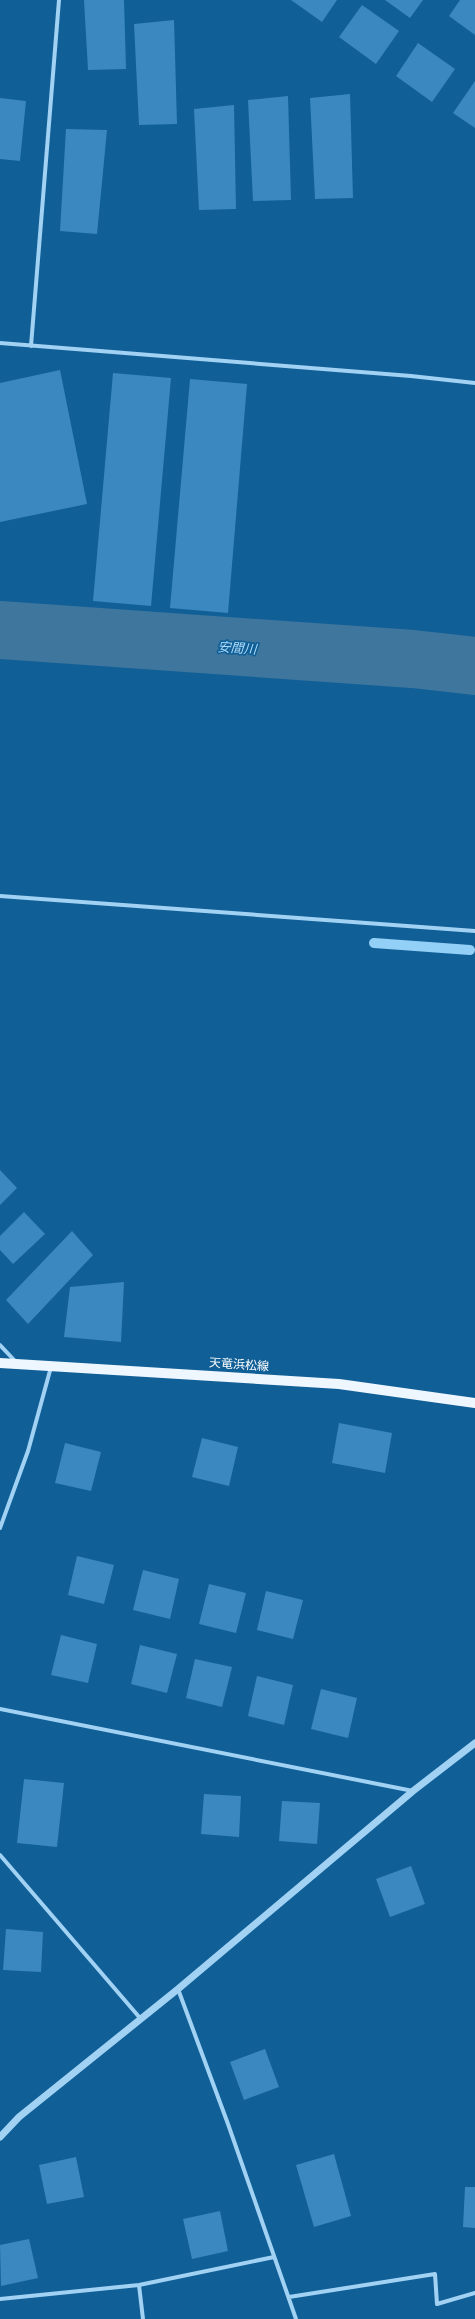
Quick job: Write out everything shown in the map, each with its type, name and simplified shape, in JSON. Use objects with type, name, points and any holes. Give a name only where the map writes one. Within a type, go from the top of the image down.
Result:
[{"type":"main road","name":"天竜浜松線","points":[[0,1363],[52,1365],[339,1384],[475,1403]]},
{"type":"street","points":[[31,346],[59,0]]},
{"type":"street","points":[[0,343],[411,376],[475,383]]},
{"type":"street","points":[[0,896],[475,931]]},
{"type":"street","points":[[0,1345],[18,1364]]},
{"type":"street","points":[[0,1528],[28,1451],[52,1365]]},
{"type":"street","points":[[0,1709],[413,1791]]},
{"type":"street","points":[[0,2137],[20,2117],[140,2018],[178,1989],[413,1791],[475,1743]]},
{"type":"street","points":[[0,1855],[140,2018]]},
{"type":"street","points":[[178,1989],[228,2124],[296,2319]]},
{"type":"street","points":[[0,2299],[139,2285],[274,2257]]},
{"type":"street","points":[[289,2297],[435,2274],[437,2304],[475,2293]]},
{"type":"street","points":[[139,2285],[143,2319]]},
{"type":"building","points":[[84,0],[124,0],[126,69],[88,70]]},
{"type":"building","points":[[291,0],[337,0],[322,22]]},
{"type":"building","points":[[385,0],[423,0],[410,18]]},
{"type":"building","points":[[460,0],[475,0],[475,35],[449,16]]},
{"type":"building","points":[[362,5],[399,31],[376,64],[339,37]]},
{"type":"building","points":[[174,20],[177,124],[139,125],[134,24]]},
{"type":"building","points":[[418,43],[455,69],[432,102],[396,76]]},
{"type":"building","points":[[475,81],[475,128],[453,113]]},
{"type":"building","points":[[350,94],[353,198],[315,199],[310,98]]},
{"type":"building","points":[[288,96],[291,200],[253,201],[248,100]]},
{"type":"building","points":[[0,98],[26,101],[20,161],[0,159]]},
{"type":"building","points":[[234,105],[236,209],[199,210],[194,109]]},
{"type":"building","points":[[66,129],[107,130],[97,234],[60,231]]},
{"type":"building","points":[[60,370],[87,504],[0,522],[0,383]]},
{"type":"building","points":[[113,373],[171,378],[151,606],[93,601]]},
{"type":"building","points":[[190,379],[247,384],[228,613],[170,608]]},
{"type":"building","points":[[0,1170],[17,1188],[0,1205]]},
{"type":"building","points":[[24,1212],[45,1234],[13,1264],[0,1250],[0,1236]]},
{"type":"building","points":[[72,1231],[93,1255],[28,1324],[6,1300]]},
{"type":"building","points":[[124,1282],[121,1342],[64,1337],[70,1287]]},
{"type":"building","points":[[339,1423],[392,1433],[385,1473],[332,1463]]},
{"type":"building","points":[[202,1438],[238,1447],[229,1486],[192,1477]]},
{"type":"building","points":[[65,1443],[101,1452],[91,1491],[55,1483]]},
{"type":"building","points":[[77,1556],[114,1565],[104,1604],[68,1595]]},
{"type":"building","points":[[143,1570],[179,1579],[170,1619],[133,1610]]},
{"type":"building","points":[[209,1584],[246,1593],[236,1633],[199,1624]]},
{"type":"building","points":[[266,1591],[303,1600],[293,1639],[257,1630]]},
{"type":"building","points":[[61,1635],[97,1644],[88,1683],[51,1675]]},
{"type":"building","points":[[140,1645],[177,1654],[167,1693],[131,1684]]},
{"type":"building","points":[[195,1659],[232,1667],[222,1707],[186,1698]]},
{"type":"building","points":[[257,1676],[293,1685],[284,1725],[248,1716]]},
{"type":"building","points":[[321,1689],[357,1698],[348,1738],[311,1729]]},
{"type":"building","points":[[24,1779],[64,1783],[57,1847],[17,1843]]},
{"type":"building","points":[[204,1794],[241,1796],[239,1837],[201,1834]]},
{"type":"building","points":[[282,1801],[320,1803],[317,1844],[279,1841]]},
{"type":"building","points":[[411,1866],[425,1904],[390,1917],[376,1879]]},
{"type":"building","points":[[6,1929],[43,1932],[41,1972],[3,1970]]},
{"type":"building","points":[[265,2049],[279,2087],[244,2100],[230,2062]]},
{"type":"building","points":[[334,2154],[351,2216],[314,2227],[296,2165]]},
{"type":"building","points":[[76,2157],[84,2197],[47,2204],[39,2165]]},
{"type":"building","points":[[465,2187],[475,2187],[475,2228],[463,2227]]},
{"type":"building","points":[[220,2211],[228,2251],[192,2259],[183,2219]]},
{"type":"building","points":[[29,2239],[38,2278],[1,2286],[0,2245]]},
{"type":"waterway","name":"安間川","points":[[0,630],[413,659],[475,666]]},
{"type":"waterway","points":[[374,943],[470,950]]}]
